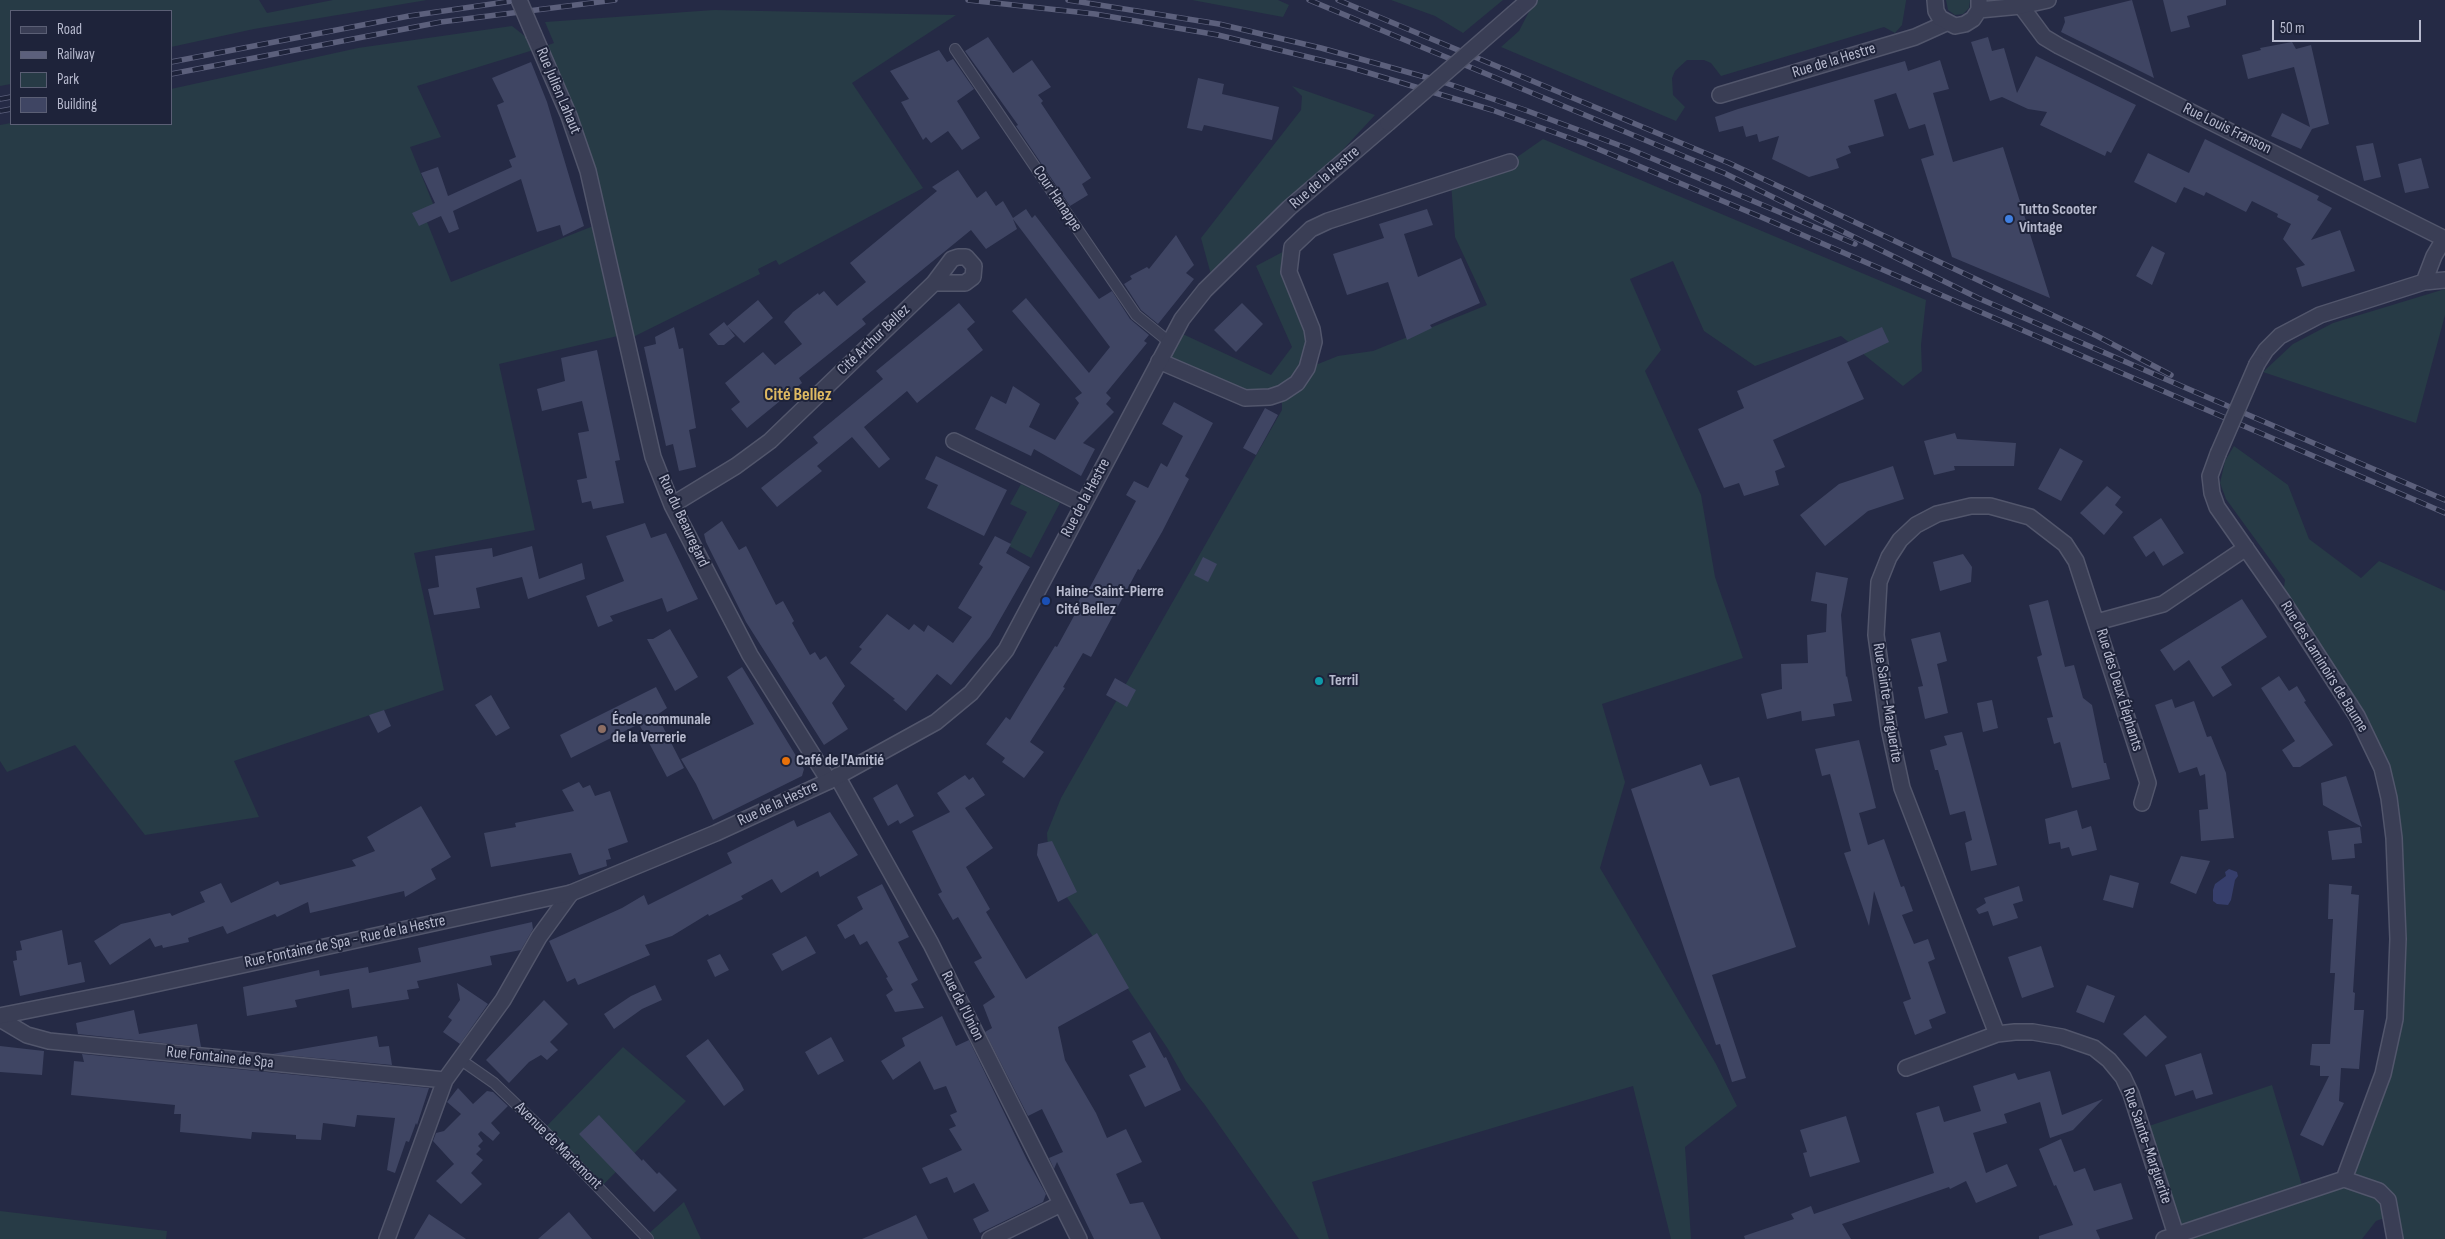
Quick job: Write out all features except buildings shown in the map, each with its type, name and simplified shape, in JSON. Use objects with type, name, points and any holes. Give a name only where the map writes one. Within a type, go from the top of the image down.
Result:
[{"type":"street","name":"Rue Julien Lahaut","points":[[519,0],[581,148]]},
{"type":"street","name":"Rue de la Hestre","points":[[571,893],[716,833],[833,778],[928,728],[971,693],[1006,650],[1168,341],[1182,319],[1209,286],[1288,208],[1529,0]]},
{"type":"street","points":[[1935,0],[1936,11],[1946,23]]},
{"type":"street","name":"Rue de la Hestre","points":[[1720,95],[1915,37],[1946,23],[1955,26],[1965,24],[1973,19],[1979,5],[2021,6],[2048,0]]},
{"type":"street","name":"Rue Louis Franson","points":[[2021,6],[2044,38],[2444,239]]},
{"type":"street","name":"Rue du Beauregard","points":[[581,148],[602,223],[653,457],[672,506],[750,655],[833,778]]},
{"type":"street","points":[[1159,361],[1245,398],[1270,397],[1282,393],[1297,383],[1307,368],[1314,342],[1312,329],[1290,272],[1292,247],[1311,229],[1328,221],[1510,162]]},
{"type":"street","points":[[2424,282],[2434,256],[2444,239]]},
{"type":"street","name":"Rue des Laminoirs de Baume","points":[[2344,1180],[2383,1074],[2395,1019],[2398,939],[2394,838],[2389,798],[2382,768],[2357,716],[2282,600],[2217,507],[2212,493],[2210,476],[2257,364],[2266,350],[2280,336],[2320,315],[2424,282],[2445,280]]},
{"type":"street","name":"Cité Arthur Bellez","points":[[672,506],[736,466],[770,441],[934,283]]},
{"type":"street","points":[[954,441],[1083,504]]},
{"type":"street","name":"Rue Sainte-Marguerite","points":[[1997,1034],[1902,788],[1880,674],[1876,635],[1879,582],[1889,557],[1900,540],[1916,525],[1937,514],[1971,506],[1990,506],[2030,517],[2065,544],[2076,561],[2097,622]]},
{"type":"street","name":"Rue des Deux Éléphants","points":[[2142,804],[2148,783],[2097,622],[2164,604],[2246,548]]},
{"type":"street","name":"Rue de l'Union","points":[[833,778],[931,944],[1079,1239]]},
{"type":"street","points":[[387,1239],[445,1080],[462,1060],[503,1000],[539,937],[571,893]]},
{"type":"street","name":"Rue Fontaine de Spa - Rue de la Hestre","points":[[119,992],[571,893]]},
{"type":"street","name":"Rue Fontaine de Spa","points":[[0,1018],[119,992]]},
{"type":"street","name":"Rue Fontaine de Spa","points":[[0,1018],[27,1035],[49,1041],[445,1080]]},
{"type":"street","name":"Rue Sainte-Marguerite","points":[[1906,1068],[1997,1034],[2033,1032],[2062,1037],[2094,1048],[2109,1060],[2123,1077],[2131,1094],[2170,1237]]},
{"type":"street","points":[[2170,1237],[2344,1180],[2379,1191],[2388,1200],[2395,1239]]},
{"type":"street","points":[[990,1239],[1062,1204]]},
{"type":"lane","name":"Cour Hanappe","points":[[955,49],[1136,315],[1168,341]]},
{"type":"lane","name":"Avenue de Mariemont","points":[[462,1060],[494,1082],[648,1239]]},
{"type":"green space","points":[[0,0],[259,0],[267,13],[333,0],[427,0],[254,29],[172,47],[172,10],[10,10],[10,84],[0,86]]},
{"type":"green space","points":[[1192,0],[1278,0],[1289,5],[1283,17]]},
{"type":"green space","points":[[1391,0],[1503,0],[1463,33],[1435,16]]},
{"type":"green space","points":[[1535,0],[1906,1],[1902,25],[1895,33],[1884,27],[1721,76],[1711,63],[1704,60],[1687,60],[1675,71],[1672,78],[1673,95],[1685,107],[1676,121],[1501,47],[1519,31]]},
{"type":"green space","points":[[1946,0],[1970,0],[1969,8],[1963,14],[1955,15],[1948,10]]},
{"type":"green space","points":[[714,10],[956,15],[852,83],[923,188],[779,265],[776,260],[758,269],[760,274],[627,340],[626,334],[499,364],[535,530],[414,553],[444,690],[234,761],[259,817],[145,835],[75,745],[7,772],[0,761],[0,125],[10,123],[10,125],[172,125],[172,89],[358,48],[512,26],[540,48],[554,43],[545,22]],"holes":[[[540,48],[601,223],[451,282],[425,217],[436,211],[410,147],[441,137],[417,86]]]},
{"type":"green space","points":[[1292,86],[1375,115],[1289,208],[1213,282],[1201,238],[1301,110],[1302,96]]},
{"type":"green space","points":[[1543,139],[1926,300],[1921,345],[1922,371],[1903,386],[1841,336],[1755,366],[1704,331],[1673,261],[1630,279],[1661,350],[1645,371],[1701,495],[1715,577],[1743,658],[1602,704],[1625,782],[1600,868],[1716,1064],[1737,1106],[1685,1147],[1691,1239],[1671,1239],[1633,1086],[1312,1182],[1329,1239],[1299,1239],[1186,1081],[1168,1049],[1066,896],[1049,865],[1047,833],[1061,798],[1282,410],[1282,394],[1257,399],[1159,361],[1174,330],[1271,375],[1292,347],[1256,266],[1292,247],[1289,261],[1308,316],[1308,368],[1338,356],[1373,351],[1487,305],[1455,237],[1451,182],[1510,162]]},
{"type":"green space","points":[[2445,289],[2445,315],[2416,423],[2263,372],[2293,344],[2333,323]]},
{"type":"green space","points":[[2234,446],[2288,485],[2309,539],[2361,578],[2379,561],[2445,591],[2445,1239],[2395,1239],[2390,1216],[2376,1221],[2362,1239],[2164,1239],[2176,1235],[2143,1128],[2272,1085],[2304,1192],[2344,1180],[2383,1074],[2398,939],[2382,768],[2282,600],[2285,580],[2226,499],[2220,483],[2225,461]]},
{"type":"green space","points":[[1021,484],[1060,503],[1031,558],[1009,546],[1027,512],[1010,504]]},
{"type":"green space","points":[[623,1047],[686,1101],[600,1188],[543,1130]]},
{"type":"green space","points":[[684,1202],[701,1239],[648,1239],[646,1236]]},
{"type":"green space","points":[[0,1211],[167,1231],[166,1239],[0,1239]]},
{"type":"water","points":[[2229,869],[2237,872],[2238,876],[2235,880],[2231,900],[2228,905],[2217,904],[2213,901],[2215,884],[2226,876],[2225,872]]},
{"type":"railway","points":[[172,62],[409,16],[519,0]]},
{"type":"railway","points":[[172,74],[441,22],[615,0]]},
{"type":"railway","points":[[968,0],[1095,14],[1218,35],[1349,67],[1492,110],[1586,144],[1761,217],[2445,513]]},
{"type":"railway","points":[[1068,0],[1219,24],[1321,48],[1443,82],[1632,150],[1855,244]]},
{"type":"railway","points":[[1309,0],[1724,173],[1978,298],[2445,500]]},
{"type":"railway","points":[[1338,0],[1729,163],[2097,336],[2171,375]]},
{"type":"railway","points":[[0,99],[10,97]]},
{"type":"railway","points":[[0,111],[10,109]]},
{"type":"place","name":"Tutto Scooter Vintage","points":[[2009,219]]},
{"type":"place","name":"Haine-Saint-Pierre Cité Bellez","points":[[1046,601]]},
{"type":"place","name":"Terril","points":[[1319,681]]},
{"type":"place","name":"École communale de la Verrerie","points":[[602,729]]},
{"type":"place","name":"Café de l'Amitié","points":[[786,761]]},
{"type":"district","name":"Cité Bellez","points":[[798,395]]}]
